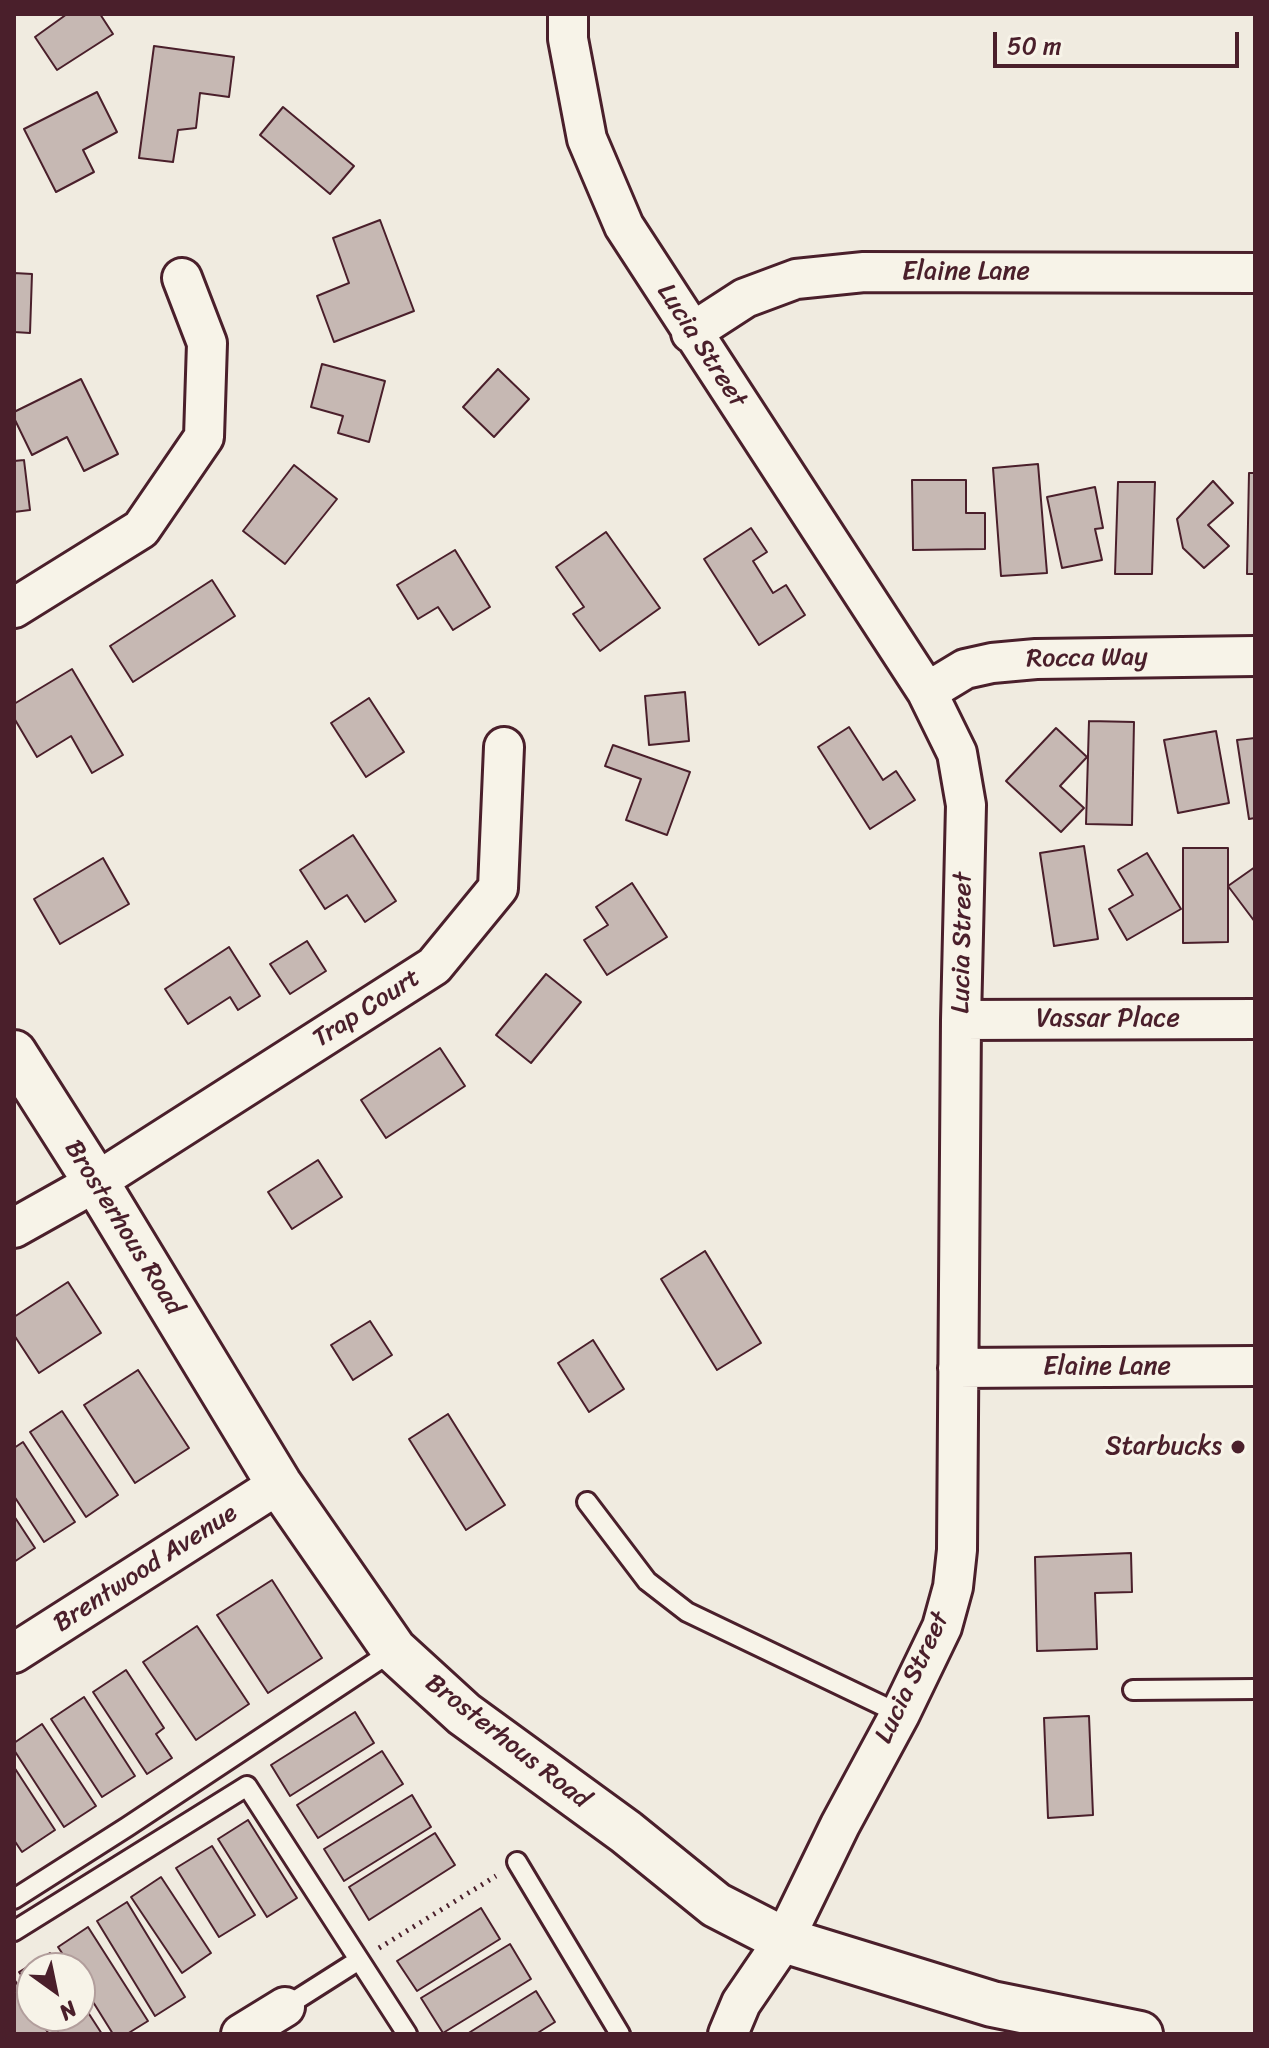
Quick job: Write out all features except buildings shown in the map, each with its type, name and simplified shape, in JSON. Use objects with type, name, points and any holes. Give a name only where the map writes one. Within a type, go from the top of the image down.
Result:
[{"type":"street","name":"Lucia Street","points":[[568,14],[568,39],[587,139],[624,226],[927,692],[957,753],[966,805],[961,1020],[957,1550],[953,1587],[942,1627],[900,1714],[840,1825],[784,1940],[741,2003],[728,2034]]},
{"type":"street","name":"Elaine Lane","points":[[691,333],[745,298],[796,279],[850,273],[1255,273]]},
{"type":"street","points":[[14,608],[141,529],[204,437],[207,343],[182,278]]},
{"type":"street","name":"Rocca Way","points":[[927,692],[965,669],[992,663],[1036,659],[1255,656]]},
{"type":"street","name":"Trap Court","points":[[14,1228],[96,1182],[434,966],[498,888],[504,747]]},
{"type":"street","name":"Vassar Place","points":[[961,1020],[1255,1019]]},
{"type":"street","name":"Brosterhous Road","points":[[14,1053],[279,1484],[394,1650],[464,1714],[626,1832],[716,1905],[784,1940],[992,2004],[1140,2034]]},
{"type":"street","name":"Elaine Lane","points":[[958,1368],[1255,1366]]},
{"type":"street","name":"Brentwood Avenue","points":[[14,1653],[279,1484]]},
{"type":"street","points":[[241,2034],[285,2007]]},
{"type":"lane","points":[[587,1502],[647,1581],[687,1612],[900,1714]]},
{"type":"lane","points":[[14,1899],[394,1650]]},
{"type":"lane","points":[[1133,1690],[1255,1689]]},
{"type":"lane","points":[[14,1931],[247,1786],[407,2034]]},
{"type":"lane","points":[[517,1862],[620,2034]]},
{"type":"lane","points":[[285,2007],[359,1960]]},
{"type":"path","points":[[359,1960],[517,1862]]},
{"type":"place","name":"Starbucks","points":[[1238,1447]]}]
